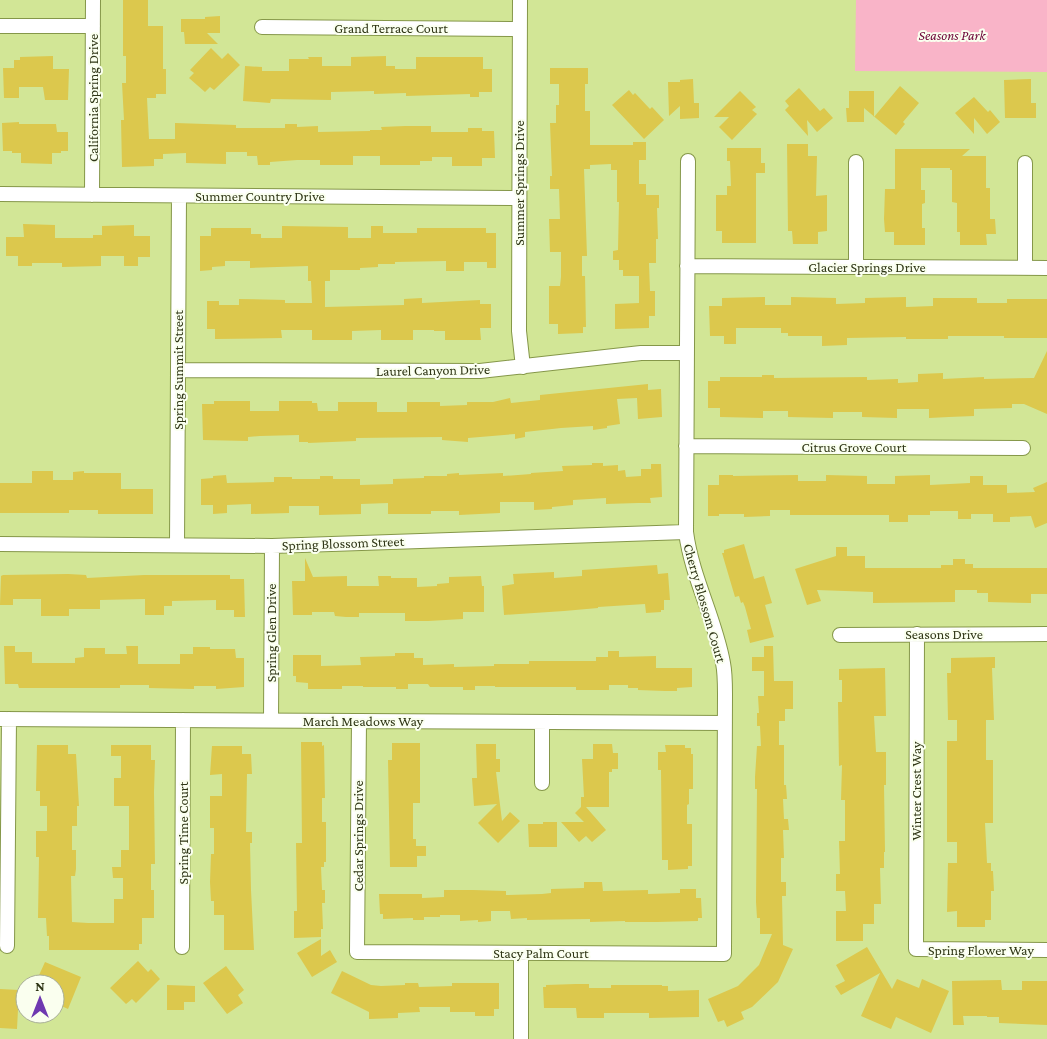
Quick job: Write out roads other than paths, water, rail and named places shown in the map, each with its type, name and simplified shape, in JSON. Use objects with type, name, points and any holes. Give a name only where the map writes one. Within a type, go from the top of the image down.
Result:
[{"type":"street","name":"California Spring Drive","points":[[92,195],[93,0]]},
{"type":"street","name":"Summer Springs Drive","points":[[520,0],[519,331],[523,367]]},
{"type":"street","points":[[0,26],[93,26]]},
{"type":"street","name":"Grand Terrace Court","points":[[262,27],[520,29]]},
{"type":"street","name":"Cherry Blossom Court","points":[[688,161],[686,532],[691,563],[723,664],[726,694],[724,954]]},
{"type":"street","points":[[856,162],[856,267]]},
{"type":"street","points":[[1025,163],[1025,268]]},
{"type":"street","name":"Summer Country Drive","points":[[0,194],[519,198]]},
{"type":"street","name":"Spring Summit Street","points":[[177,545],[179,196]]},
{"type":"street","name":"Glacier Springs Drive","points":[[687,266],[1047,268]]},
{"type":"street","name":"Laurel Canyon Drive","points":[[178,370],[459,372],[523,367],[634,354],[686,353]]},
{"type":"street","name":"Citrus Grove Court","points":[[686,446],[1023,448]]},
{"type":"street","name":"Spring Blossom Street","points":[[0,544],[272,546],[686,532]]},
{"type":"street","name":"Spring Glen Drive","points":[[271,720],[272,546]]},
{"type":"street","name":"Seasons Drive","points":[[840,634],[1047,634]]},
{"type":"street","name":"Winter Crest Way","points":[[916,949],[917,634]]},
{"type":"street","points":[[4,719],[7,946]]},
{"type":"street","name":"March Meadows Way","points":[[4,719],[725,723]]},
{"type":"street","name":"Spring Time Court","points":[[182,947],[183,720]]},
{"type":"street","name":"Cedar Springs Drive","points":[[357,952],[358,721]]},
{"type":"street","points":[[542,722],[542,783]]},
{"type":"street","name":"Spring Flower Way","points":[[916,949],[1047,950]]},
{"type":"street","name":"Stacy Palm Court","points":[[357,952],[724,954]]},
{"type":"street","points":[[522,953],[522,1039]]},
{"type":"park label","name":"Seasons Park","points":[[952,35]]}]
